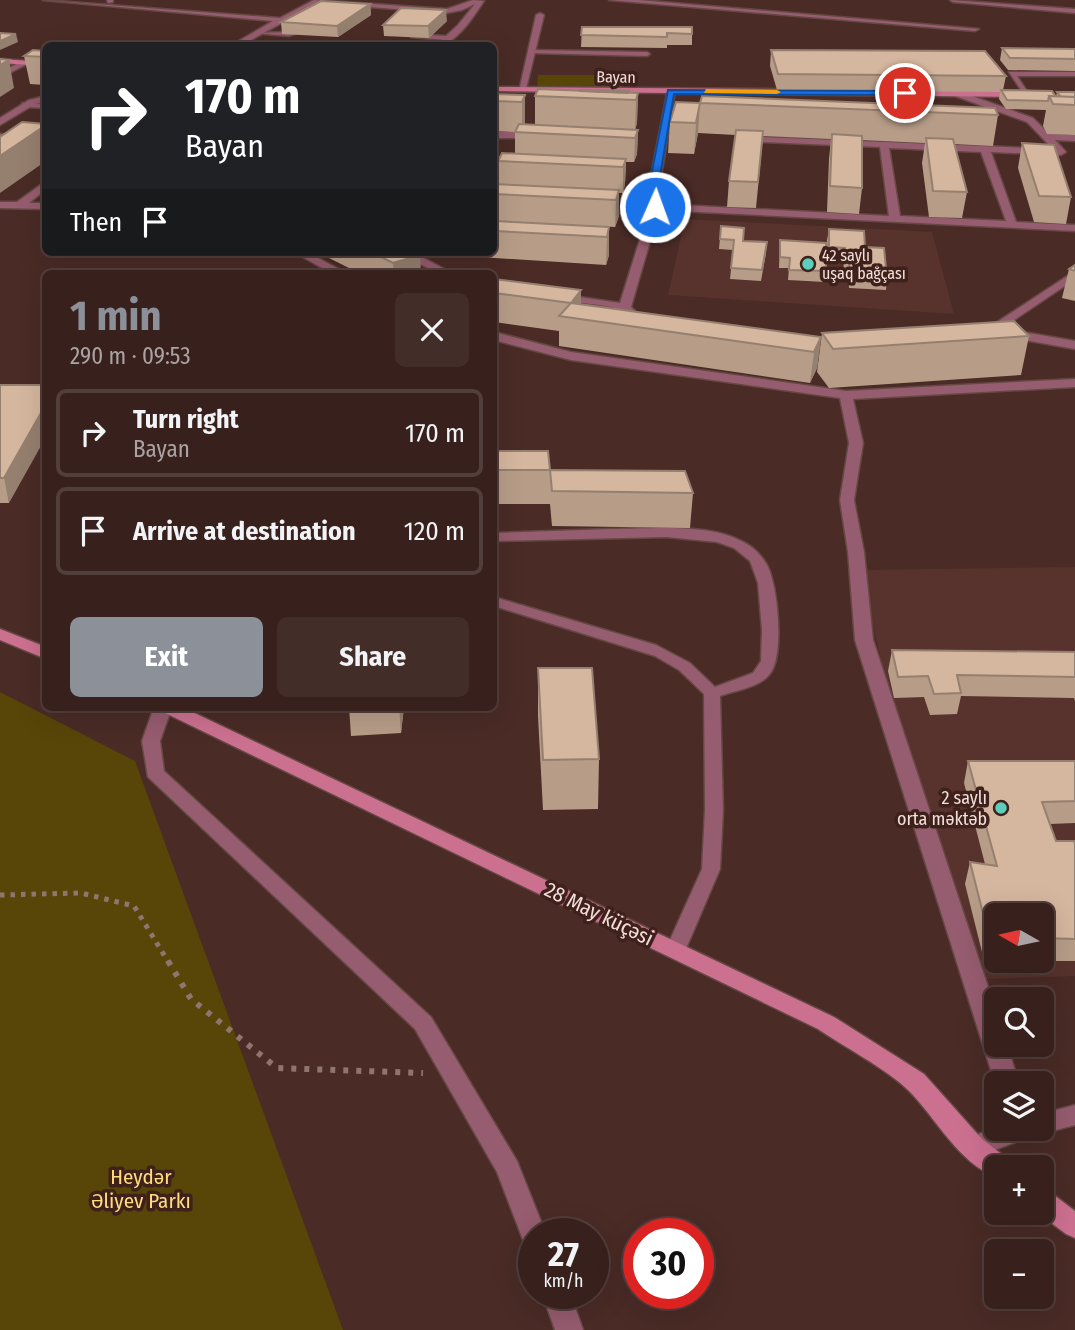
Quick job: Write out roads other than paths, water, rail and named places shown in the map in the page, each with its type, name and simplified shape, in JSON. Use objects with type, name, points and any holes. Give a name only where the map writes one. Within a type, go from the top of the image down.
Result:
[{"type":"street","points":[[46,0],[282,20]]},
{"type":"street","points":[[96,4],[122,0]]},
{"type":"street","points":[[240,42],[318,0],[447,11],[460,9],[480,0]]},
{"type":"street","points":[[442,42],[479,6],[480,0]]},
{"type":"street","points":[[612,0],[975,29]]},
{"type":"street","points":[[953,0],[1075,11]]},
{"type":"street","points":[[522,89],[540,15]]},
{"type":"street","points":[[0,61],[42,64]]},
{"type":"street","points":[[0,76],[25,63]]},
{"type":"street","name":"Bayan","points":[[497,89],[1038,94]]},
{"type":"street","points":[[625,307],[655,207],[656,176],[671,91]]},
{"type":"street","points":[[958,94],[1030,120],[1061,152],[1071,158]]},
{"type":"street","points":[[0,122],[25,105],[42,99]]},
{"type":"street","points":[[497,135],[545,135]]},
{"type":"street","points":[[1044,136],[1075,138]]},
{"type":"street","points":[[0,137],[42,139]]},
{"type":"street","points":[[735,139],[1061,152]]},
{"type":"street","points":[[34,146],[42,141]]},
{"type":"street","points":[[884,144],[895,219]]},
{"type":"street","points":[[985,149],[1012,225]]},
{"type":"street","points":[[19,206],[42,187]]},
{"type":"street","points":[[0,205],[42,206]]},
{"type":"street","points":[[655,207],[1075,228]]},
{"type":"street","points":[[307,256],[334,270]]},
{"type":"street","points":[[411,256],[440,270]]},
{"type":"street","points":[[1075,274],[981,333],[1007,333],[1075,345]]},
{"type":"street","points":[[546,295],[625,307],[640,321],[659,325]]},
{"type":"street","points":[[497,337],[571,356],[846,395],[1075,383]]},
{"type":"street","points":[[846,395],[856,443],[847,500],[856,551],[864,640],[1003,1071]]},
{"type":"street","points":[[0,634],[42,652]]},
{"type":"street","points":[[163,711],[151,741],[156,773],[423,1023],[508,1169],[527,1218]]},
{"type":"street","name":"28 May küçəsi","points":[[173,711],[826,1023],[915,1080],[973,1147],[984,1155]]},
{"type":"street","points":[[1054,1121],[1075,1115]]},
{"type":"street","points":[[973,1147],[989,1141]]},
{"type":"street","points":[[1054,1210],[1075,1226]]},
{"type":"street","points":[[562,1309],[569,1330]]},
{"type":"lane","points":[[256,33],[296,33],[317,22]]},
{"type":"lane","points":[[402,31],[447,38]]},
{"type":"lane","points":[[531,51],[648,54]]},
{"type":"lane","points":[[1025,94],[1012,74],[1075,74]]},
{"type":"lane","points":[[25,105],[42,106]]},
{"type":"lane","points":[[497,537],[673,533],[732,541],[754,556],[764,570],[772,653],[769,667],[762,677],[712,692]]},
{"type":"lane","points":[[497,602],[663,653],[686,667],[712,692],[714,810],[711,869],[675,951]]},
{"type":"place","name":"42 saylı uşaq bağçası","points":[[808,264]]},
{"type":"place","name":"2 saylı orta məktəb","points":[[1001,808]]},
{"type":"park label","name":"Heydər Əliyev Parkı","points":[[141,1189]]}]
